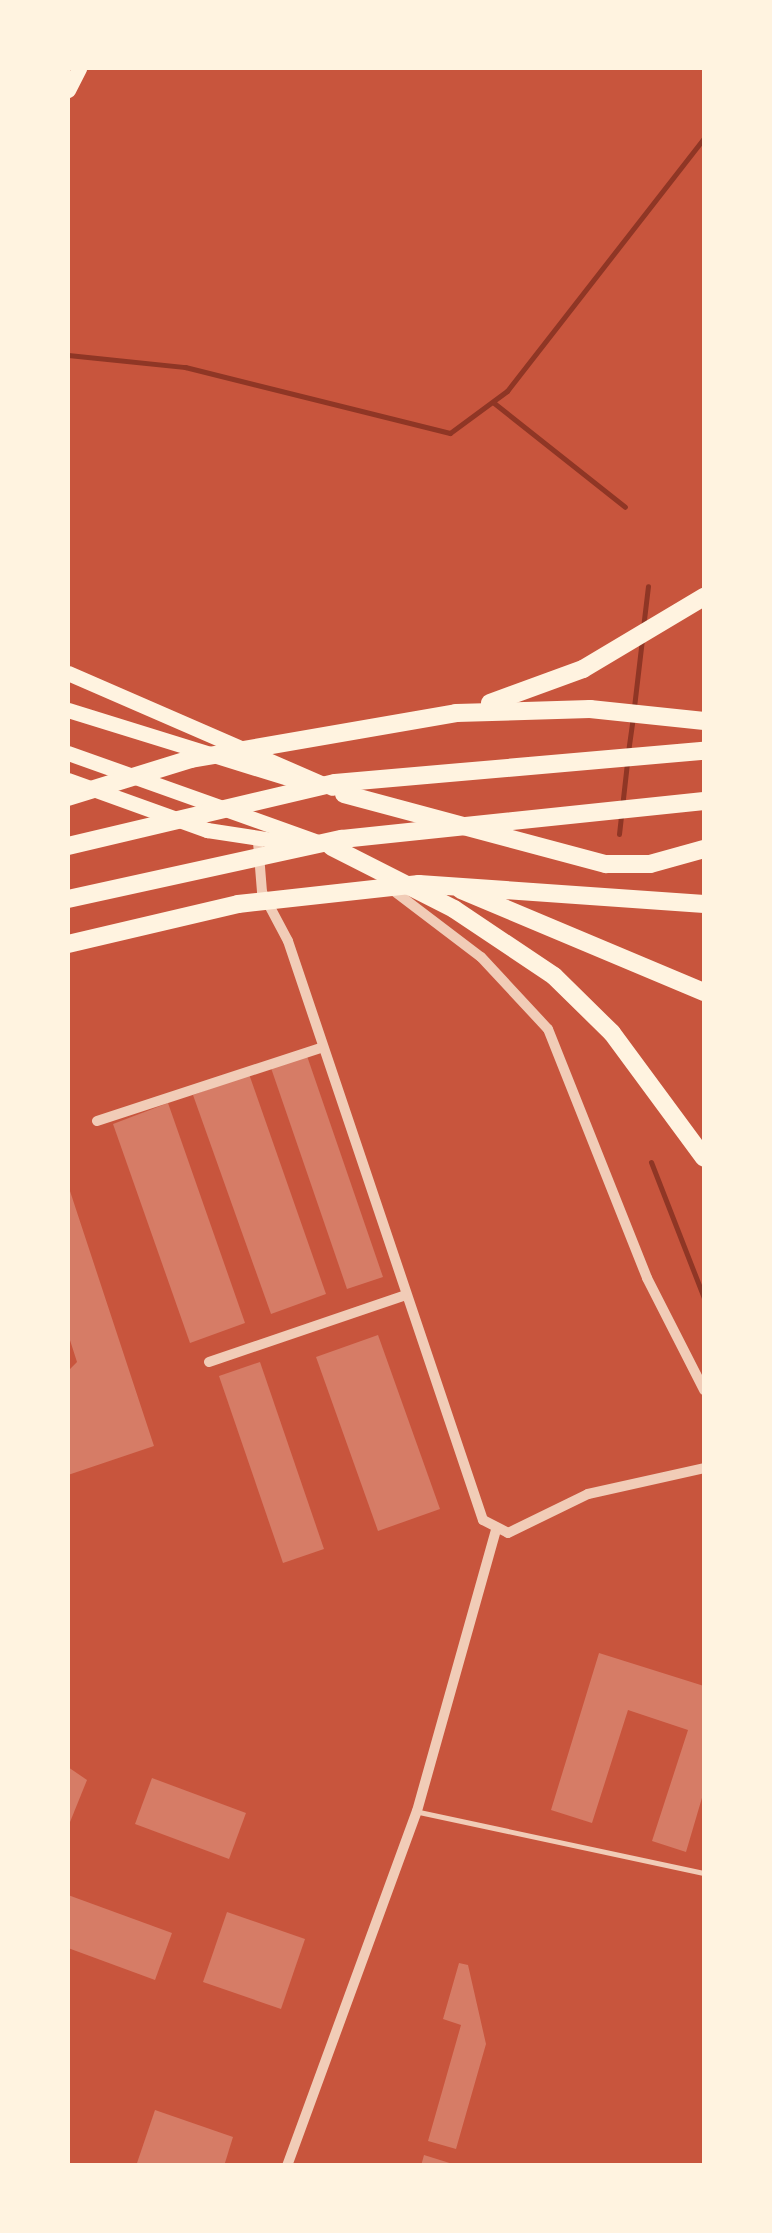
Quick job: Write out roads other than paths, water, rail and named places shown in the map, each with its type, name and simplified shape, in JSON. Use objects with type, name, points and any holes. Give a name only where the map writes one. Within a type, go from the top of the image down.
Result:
[{"type":"highway","points":[[456,713],[583,669],[704,597]]},
{"type":"highway","points":[[68,797],[191,759],[456,713],[590,709],[704,721]]},
{"type":"highway","points":[[68,846],[335,783],[704,752]]},
{"type":"highway","points":[[344,794],[606,864],[650,864],[704,849]]},
{"type":"highway","points":[[68,899],[342,838],[704,800]]},
{"type":"highway","points":[[332,847],[566,928],[704,992]]},
{"type":"highway","points":[[332,847],[454,909],[554,976],[612,1033],[704,1158]]},
{"type":"highway","points":[[68,944],[238,904],[419,884],[704,904]]},
{"type":"main road","points":[[68,90],[79,68]]},
{"type":"main road","points":[[68,673],[344,794]]},
{"type":"main road","points":[[68,710],[138,735],[344,794]]},
{"type":"main road","points":[[68,753],[332,847]]},
{"type":"main road","points":[[68,780],[258,842],[332,847]]},
{"type":"street","points":[[258,842],[262,892],[321,1048],[403,1296],[484,1520],[496,1530]]},
{"type":"street","points":[[332,847],[482,957],[548,1029],[585,1103],[648,1278],[704,1390]]},
{"type":"street","points":[[96,1122],[321,1048]]},
{"type":"street","points":[[209,1362],[403,1296]]},
{"type":"street","points":[[496,1530],[634,1479],[704,1468]]},
{"type":"street","points":[[287,2166],[417,1811],[496,1530]]},
{"type":"lane","points":[[417,1811],[704,1873]]},
{"type":"waterway","points":[[68,355],[185,367],[450,433],[507,391],[704,138]]},
{"type":"waterway","points":[[494,403],[625,507]]},
{"type":"waterway","points":[[643,628],[648,586]]},
{"type":"waterway","points":[[634,707],[642,639]]},
{"type":"waterway","points":[[628,752],[633,718]]},
{"type":"waterway","points":[[619,834],[627,763]]},
{"type":"waterway","points":[[651,1162],[704,1298]]}]
